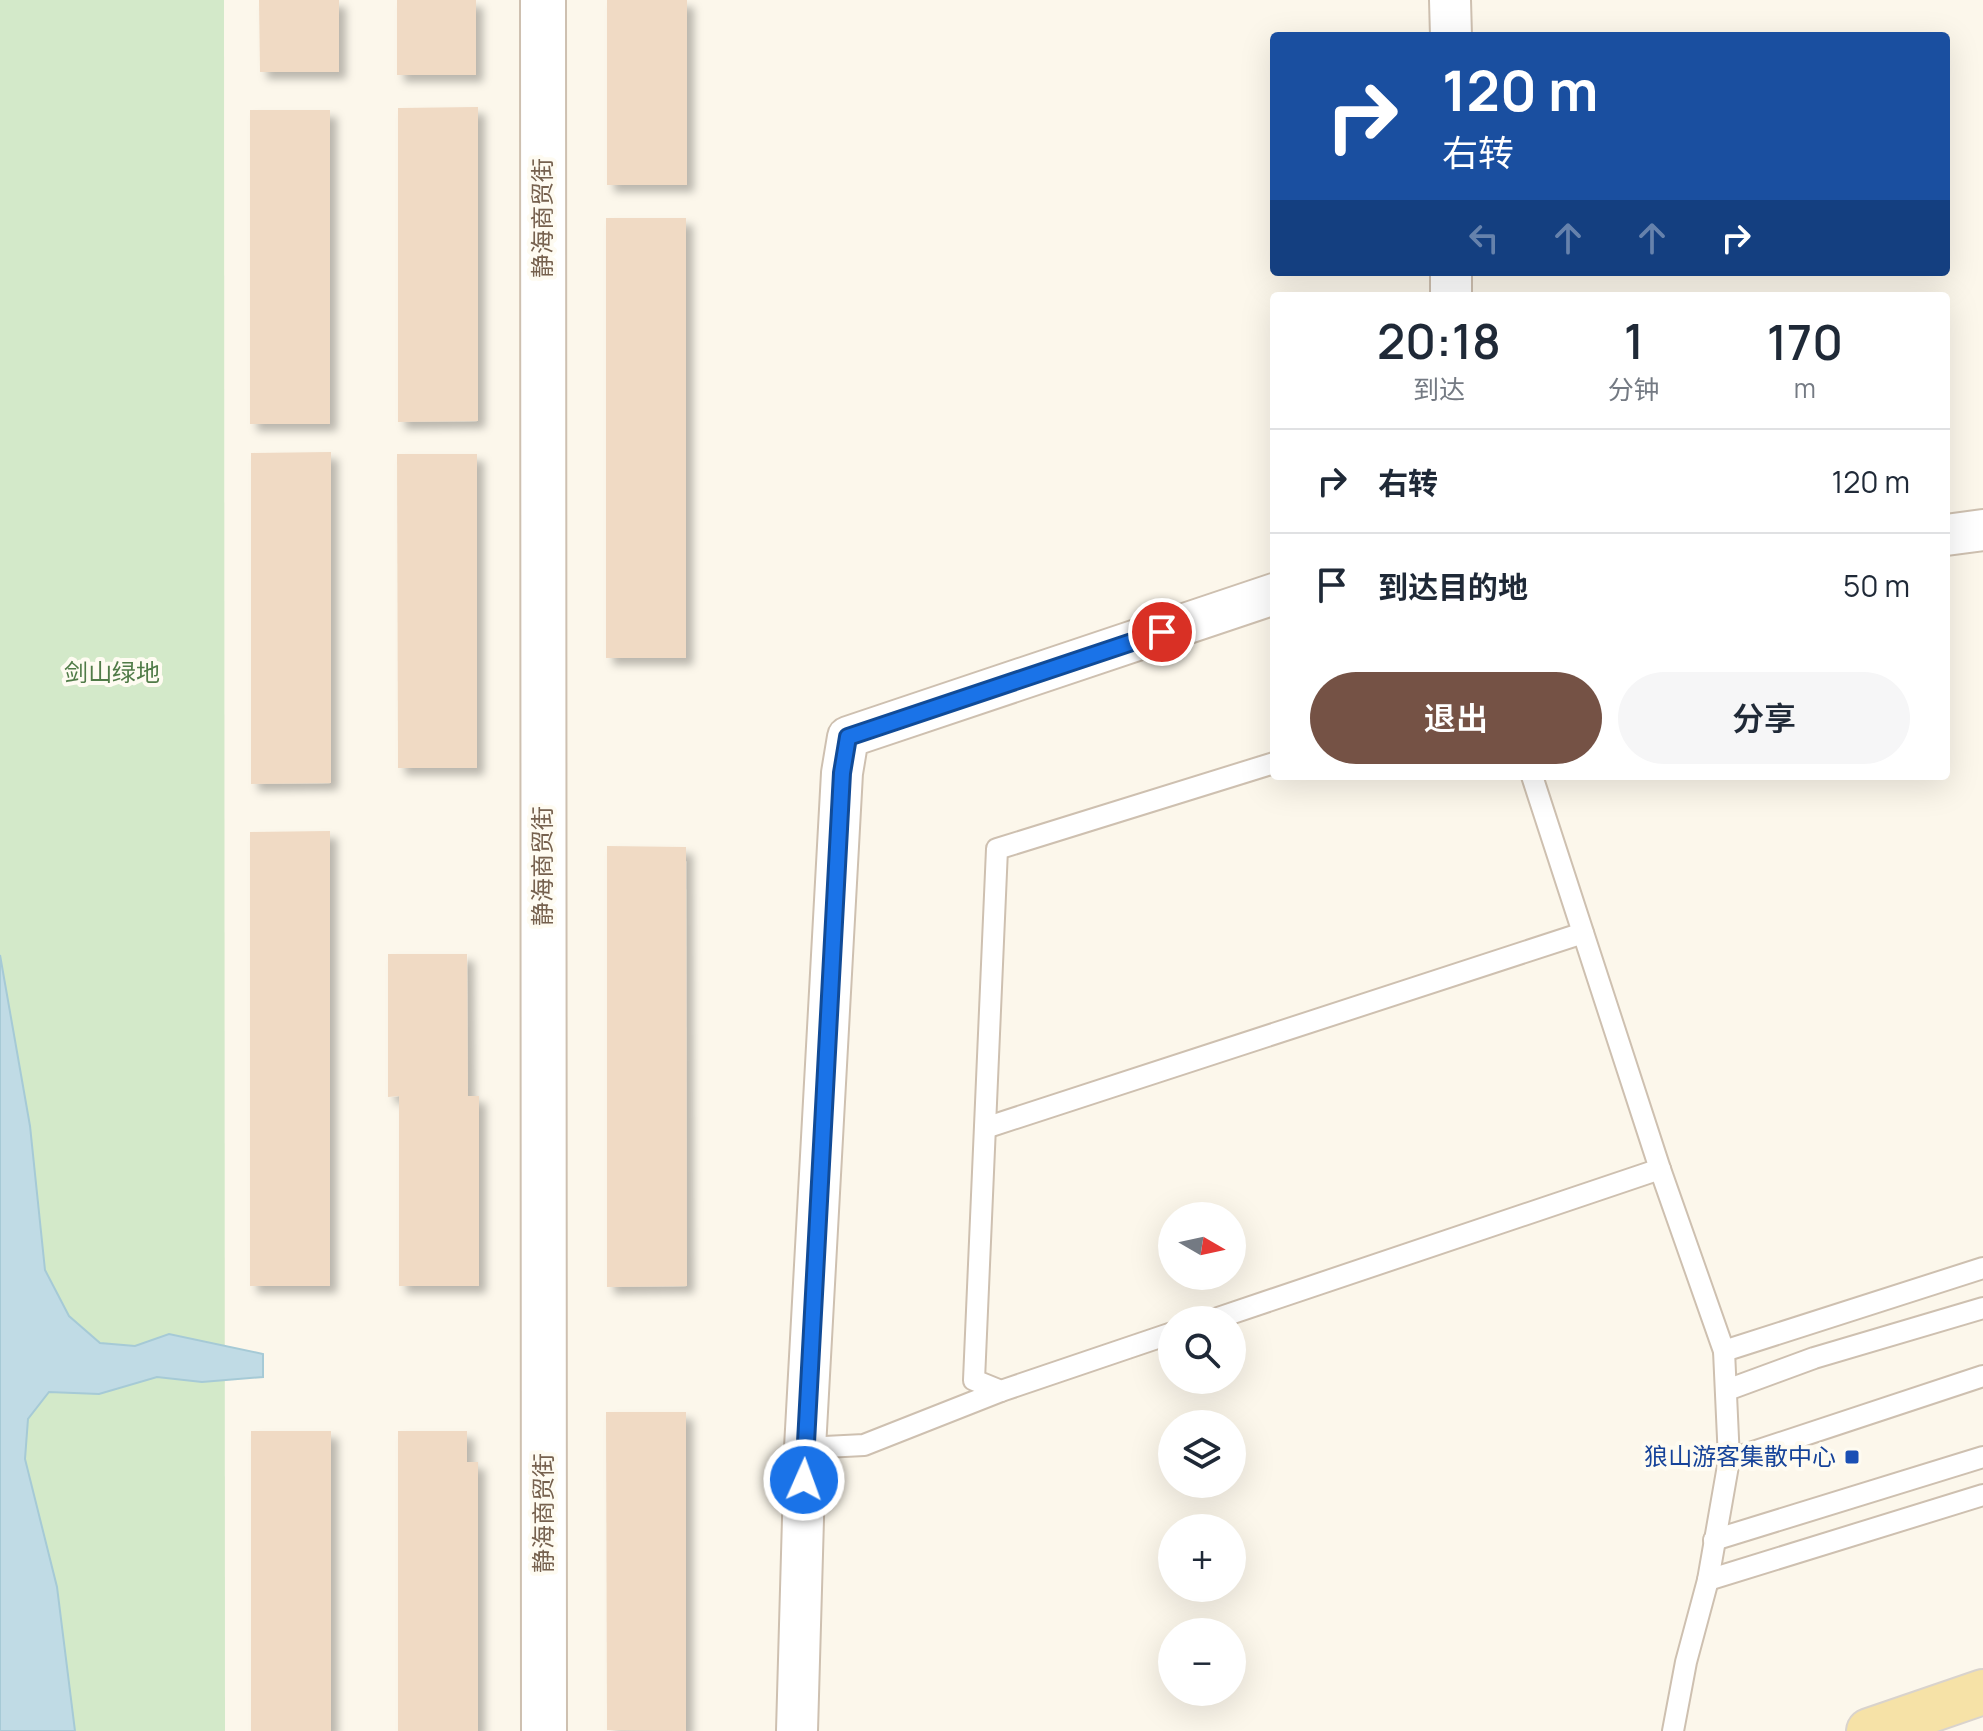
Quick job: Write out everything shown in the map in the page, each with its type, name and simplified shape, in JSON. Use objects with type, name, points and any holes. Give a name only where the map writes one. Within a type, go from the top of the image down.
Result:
[{"type":"main road","points":[[1869,1731],[1983,1692]]},
{"type":"street","name":"静海商贸街","points":[[543,0],[544,1731]]},
{"type":"street","points":[[1450,0],[1451,32]]},
{"type":"street","points":[[1950,534],[1983,530]]},
{"type":"street","points":[[797,1731],[805,1448],[841,789],[848,737],[1270,595]]},
{"type":"lane","points":[[1001,1391],[974,1380],[997,849],[1270,764]]},
{"type":"lane","points":[[1533,780],[1660,1169],[1724,1351],[1729,1460],[1708,1580],[1686,1662],[1673,1731]]},
{"type":"lane","points":[[985,1128],[1583,933]]},
{"type":"lane","points":[[1246,1309],[1660,1169]]},
{"type":"lane","points":[[1724,1351],[1983,1268]]},
{"type":"lane","points":[[1727,1390],[1814,1358],[1983,1308]]},
{"type":"lane","points":[[805,1448],[864,1445],[1001,1391],[1158,1338]]},
{"type":"lane","points":[[1729,1460],[1983,1376]]},
{"type":"lane","points":[[1714,1540],[1983,1457]]},
{"type":"lane","points":[[1708,1580],[1983,1495]]},
{"type":"green space","name":"剑山绿地","points":[[0,0],[224,0],[225,1731],[0,1731]]},
{"type":"water","points":[[0,955],[30,1126],[45,1270],[69,1316],[100,1343],[135,1346],[169,1334],[263,1354],[263,1377],[202,1382],[157,1377],[99,1394],[49,1392],[28,1419],[25,1459],[57,1587],[75,1731],[0,1731]]},
{"type":"building","points":[[259,0],[339,0],[339,72],[260,72]]},
{"type":"building","points":[[397,0],[476,0],[476,75],[397,75]]},
{"type":"building","points":[[607,0],[687,0],[687,185],[607,185]]},
{"type":"building","points":[[478,107],[478,421],[398,422],[398,108]]},
{"type":"building","points":[[250,110],[330,110],[330,424],[250,424]]},
{"type":"building","points":[[606,218],[686,218],[686,658],[606,658]]},
{"type":"building","points":[[331,452],[331,783],[251,784],[251,453]]},
{"type":"building","points":[[397,454],[477,454],[477,768],[398,768]]},
{"type":"building","points":[[330,831],[330,1286],[250,1286],[250,832]]},
{"type":"building","points":[[607,846],[686,847],[687,1286],[607,1287]]},
{"type":"building","points":[[388,954],[467,954],[468,1096],[479,1096],[479,1286],[399,1286],[399,1096],[388,1097]]},
{"type":"building","points":[[606,1412],[686,1412],[686,1731],[607,1730]]},
{"type":"building","points":[[251,1431],[331,1431],[331,1731],[251,1731]]},
{"type":"building","points":[[398,1431],[467,1431],[467,1462],[478,1462],[478,1731],[398,1731]]},
{"type":"place","name":"狼山游客集散中心","points":[[1852,1457]]},
{"type":"route","points":[[804,1480],[842,773],[848,737],[1162,632]]}]
